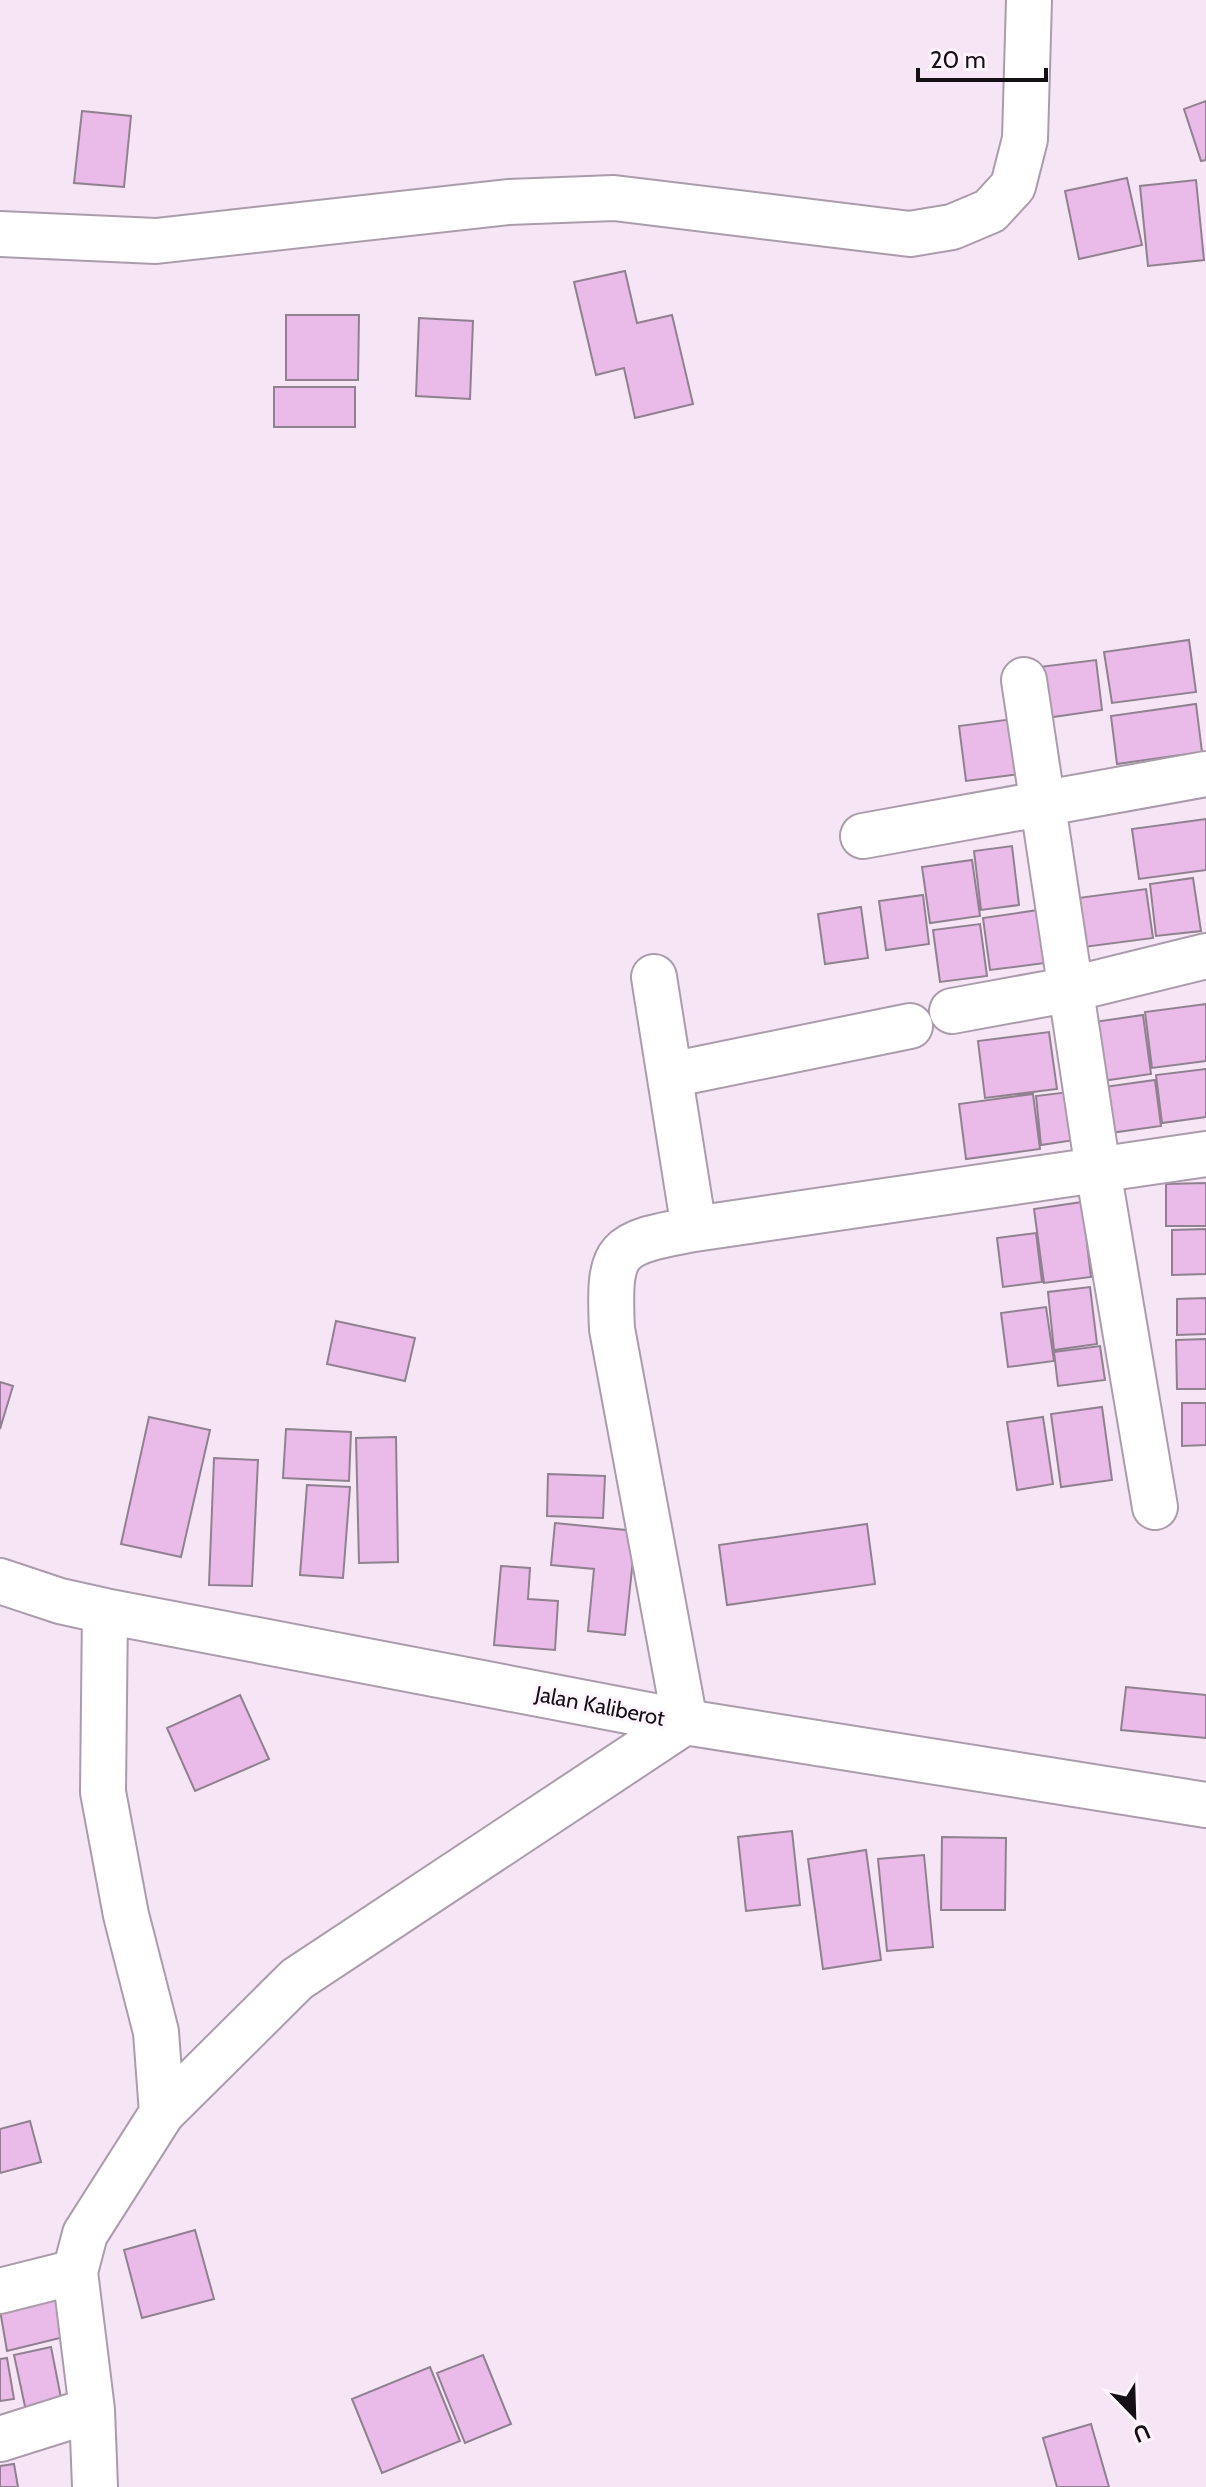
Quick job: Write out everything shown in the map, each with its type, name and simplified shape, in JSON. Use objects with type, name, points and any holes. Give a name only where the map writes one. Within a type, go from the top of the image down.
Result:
[{"type":"street","points":[[0,234],[156,241],[508,202],[614,198],[910,234],[952,227],[990,211],[1013,186],[1025,139],[1029,0]]},
{"type":"street","points":[[1024,680],[1098,1170],[1155,1507]]},
{"type":"street","points":[[863,836],[1206,774]]},
{"type":"street","points":[[952,1011],[1072,989],[1206,956]]},
{"type":"street","points":[[654,977],[694,1229]]},
{"type":"street","points":[[670,1075],[910,1026]]},
{"type":"street","points":[[95,2487],[92,2410],[75,2272],[85,2234],[162,2113],[297,1979],[685,1722],[612,1329],[610,1295],[613,1268],[621,1253],[643,1239],[694,1229],[1206,1154]]},
{"type":"street","name":"Jalan Kaliberot","points":[[0,1581],[60,1601],[105,1611],[685,1722],[1206,1805]]},
{"type":"street","points":[[105,1611],[103,1792],[126,1915],[156,2032],[162,2113]]},
{"type":"street","points":[[0,2291],[75,2272]]},
{"type":"street","points":[[0,2439],[92,2410]]},
{"type":"building","points":[[1206,101],[1206,160],[1201,161],[1184,109]]},
{"type":"building","points":[[82,111],[131,116],[124,187],[74,183]]},
{"type":"building","points":[[1127,178],[1142,245],[1079,259],[1065,191]]},
{"type":"building","points":[[1196,180],[1204,260],[1148,266],[1140,186]]},
{"type":"building","points":[[625,271],[637,323],[672,315],[693,404],[635,418],[624,368],[596,375],[574,282]]},
{"type":"building","points":[[286,315],[359,315],[358,380],[286,380]]},
{"type":"building","points":[[419,318],[473,321],[470,399],[416,396]]},
{"type":"building","points":[[274,387],[355,387],[355,427],[274,427]]},
{"type":"building","points":[[1189,640],[1196,692],[1112,703],[1104,652]]},
{"type":"building","points":[[1096,660],[1102,710],[1046,718],[1039,667]]},
{"type":"building","points":[[1196,704],[1202,752],[1117,764],[1111,716]]},
{"type":"building","points":[[1013,719],[1020,774],[966,781],[959,726]]},
{"type":"building","points":[[1206,819],[1206,870],[1139,879],[1132,829]]},
{"type":"building","points":[[1012,846],[1019,905],[981,910],[974,851]]},
{"type":"building","points":[[972,860],[980,916],[930,923],[922,867]]},
{"type":"building","points":[[1193,878],[1201,931],[1156,936],[1150,884]]},
{"type":"building","points":[[1146,889],[1153,938],[1084,947],[1078,898]]},
{"type":"building","points":[[923,895],[929,944],[886,950],[879,901]]},
{"type":"building","points":[[861,907],[868,958],[825,964],[818,914]]},
{"type":"building","points":[[1038,910],[1045,963],[990,970],[983,918]]},
{"type":"building","points":[[980,924],[987,976],[940,982],[933,930]]},
{"type":"building","points":[[1206,1004],[1206,1061],[1152,1068],[1145,1012]]},
{"type":"building","points":[[1143,1015],[1151,1074],[1102,1081],[1094,1022]]},
{"type":"building","points":[[1049,1032],[1057,1089],[985,1098],[978,1041]]},
{"type":"building","points":[[1206,1069],[1206,1117],[1162,1123],[1156,1075]]},
{"type":"building","points":[[1155,1080],[1161,1126],[1110,1133],[1104,1087]]},
{"type":"building","points":[[1069,1092],[1075,1140],[1041,1145],[1036,1096]]},
{"type":"building","points":[[1033,1094],[1040,1149],[966,1159],[959,1104]]},
{"type":"building","points":[[1206,1183],[1206,1226],[1166,1226],[1166,1184]]},
{"type":"building","points":[[1082,1202],[1091,1277],[1044,1283],[1034,1209]]},
{"type":"building","points":[[1206,1229],[1206,1274],[1172,1275],[1172,1230]]},
{"type":"building","points":[[1036,1233],[1042,1282],[1003,1287],[997,1238]]},
{"type":"building","points":[[1090,1287],[1097,1344],[1054,1350],[1048,1292]]},
{"type":"building","points":[[1206,1298],[1206,1334],[1177,1335],[1177,1299]]},
{"type":"building","points":[[1046,1307],[1054,1361],[1008,1367],[1001,1313]]},
{"type":"building","points":[[336,1321],[415,1338],[405,1381],[327,1364]]},
{"type":"building","points":[[1206,1339],[1206,1389],[1177,1389],[1176,1340]]},
{"type":"building","points":[[1100,1346],[1105,1380],[1058,1386],[1054,1352]]},
{"type":"building","points":[[0,1382],[13,1386],[0,1429]]},
{"type":"building","points":[[1182,1403],[1206,1403],[1206,1445],[1182,1446]]},
{"type":"building","points":[[1102,1407],[1112,1480],[1061,1487],[1051,1414]]},
{"type":"building","points":[[149,1417],[210,1430],[181,1557],[121,1544]]},
{"type":"building","points":[[1043,1417],[1053,1484],[1017,1490],[1007,1422]]},
{"type":"building","points":[[286,1429],[351,1432],[349,1481],[283,1478]]},
{"type":"building","points":[[396,1437],[398,1562],[359,1563],[356,1438]]},
{"type":"building","points":[[214,1458],[258,1460],[252,1586],[209,1585]]},
{"type":"building","points":[[548,1474],[605,1476],[603,1518],[547,1516]]},
{"type":"building","points":[[307,1485],[350,1487],[343,1578],[300,1575]]},
{"type":"building","points":[[555,1523],[636,1531],[625,1635],[588,1631],[594,1569],[551,1565]]},
{"type":"building","points":[[867,1524],[875,1584],[727,1605],[719,1545]]},
{"type":"building","points":[[501,1566],[530,1568],[528,1599],[558,1601],[555,1650],[494,1645]]},
{"type":"building","points":[[1126,1687],[1206,1695],[1206,1738],[1121,1730]]},
{"type":"building","points":[[240,1695],[269,1759],[195,1791],[167,1728]]},
{"type":"building","points":[[792,1831],[800,1905],[746,1911],[738,1837]]},
{"type":"building","points":[[942,1837],[1006,1838],[1005,1910],[941,1910]]},
{"type":"building","points":[[866,1850],[881,1960],[823,1969],[808,1859]]},
{"type":"building","points":[[924,1855],[933,1947],[887,1951],[878,1859]]},
{"type":"building","points":[[30,2121],[41,2162],[0,2173],[0,2129]]},
{"type":"building","points":[[195,2230],[214,2299],[142,2318],[124,2250]]},
{"type":"building","points":[[64,2295],[72,2335],[7,2351],[0,2310]]},
{"type":"building","points":[[51,2347],[62,2403],[26,2411],[14,2355]]},
{"type":"building","points":[[483,2355],[511,2424],[465,2443],[437,2373]]},
{"type":"building","points":[[7,2358],[14,2399],[0,2401],[0,2359]]},
{"type":"building","points":[[430,2367],[460,2441],[382,2473],[352,2399]]},
{"type":"building","points":[[1091,2424],[1109,2487],[1057,2487],[1043,2438]]},
{"type":"building","points":[[14,2464],[18,2487],[0,2487],[0,2466]]}]
